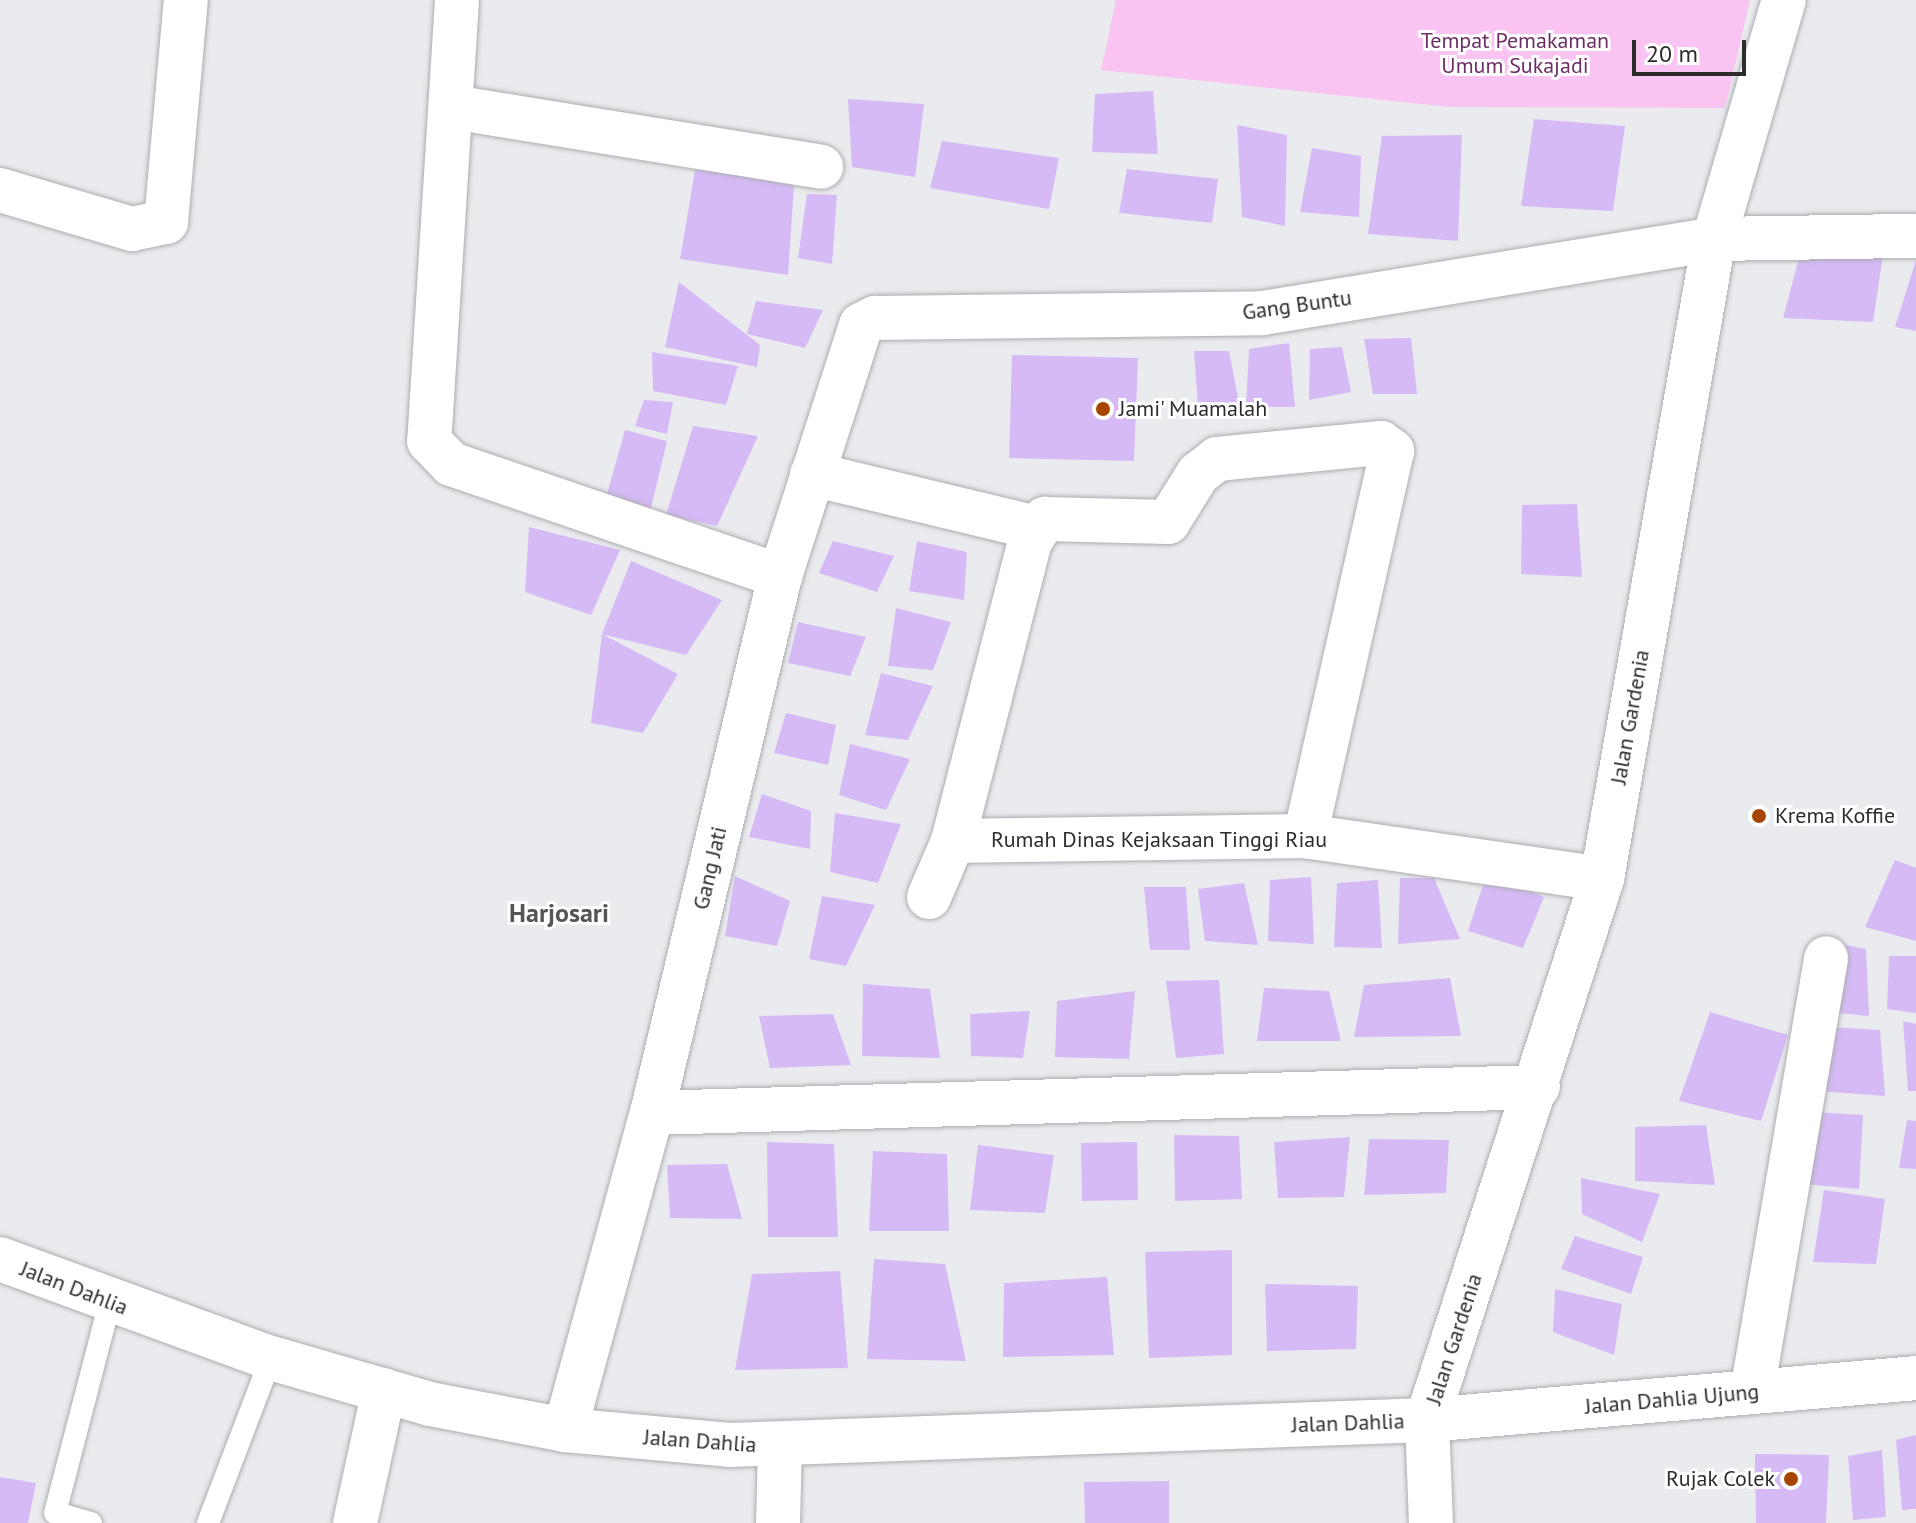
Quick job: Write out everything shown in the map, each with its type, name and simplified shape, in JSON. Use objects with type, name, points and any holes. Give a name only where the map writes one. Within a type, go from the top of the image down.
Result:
[{"type":"street","points":[[0,190],[132,229],[166,222],[186,0]]},
{"type":"street","points":[[457,0],[428,429],[436,452],[451,464],[780,576]]},
{"type":"street","name":"Jalan Gardenia","points":[[1427,1420],[1538,1087],[1602,879],[1714,239],[1784,0]]},
{"type":"street","points":[[452,107],[821,167]]},
{"type":"street","name":"Gang Buntu","points":[[875,318],[1263,313],[1714,239],[1916,236]]},
{"type":"street","name":"Gang Jati","points":[[565,1430],[652,1113],[780,576],[858,331],[875,318]]},
{"type":"street","points":[[929,897],[953,841],[1037,528],[1056,515],[1168,522],[1198,474],[1217,459],[1381,443],[1389,446],[1305,836]]},
{"type":"street","points":[[812,474],[1037,528]]},
{"type":"street","name":"Rumah Dinas Kejaksaan Tinggi Riau","points":[[953,841],[1305,836],[1602,879]]},
{"type":"street","points":[[1752,1392],[1826,958]]},
{"type":"street","points":[[652,1113],[1538,1087]]},
{"type":"street","name":"Jalan Dahlia","points":[[0,1259],[110,1302],[271,1358],[384,1390],[565,1430],[780,1446],[1427,1420]]},
{"type":"street","name":"Jalan Dahlia Ujung","points":[[1427,1420],[1916,1378]]},
{"type":"street","points":[[355,1523],[384,1390]]},
{"type":"street","points":[[1427,1420],[1431,1523]]},
{"type":"street","points":[[778,1523],[780,1446]]},
{"type":"lane","points":[[91,1523],[55,1513],[110,1302]]},
{"type":"lane","points":[[208,1523],[271,1358]]},
{"type":"green space","name":"Tempat Pemakaman Umum Sukajadi","points":[[1116,0],[1750,0],[1725,108],[1450,107],[1101,70]]},
{"type":"building","points":[[1153,91],[1158,154],[1092,152],[1095,94]]},
{"type":"building","points":[[848,99],[924,104],[915,177],[852,167]]},
{"type":"building","points":[[1534,119],[1625,126],[1613,211],[1521,206]]},
{"type":"building","points":[[1237,125],[1287,135],[1285,226],[1242,217]]},
{"type":"building","points":[[1462,135],[1458,241],[1368,234],[1382,136]]},
{"type":"building","points":[[942,141],[1059,158],[1049,209],[930,188]]},
{"type":"building","points":[[1312,148],[1361,156],[1359,217],[1300,212]]},
{"type":"building","points":[[696,165],[794,186],[788,275],[680,259]]},
{"type":"building","points":[[1127,169],[1218,179],[1212,223],[1119,213]]},
{"type":"building","points":[[807,194],[837,195],[832,264],[798,258]]},
{"type":"building","points":[[1801,251],[1883,255],[1873,322],[1783,318]]},
{"type":"building","points":[[1916,260],[1916,331],[1895,327]]},
{"type":"building","points":[[679,282],[760,345],[757,367],[665,347]]},
{"type":"building","points":[[756,301],[823,310],[805,348],[747,334]]},
{"type":"building","points":[[1411,338],[1417,394],[1373,394],[1364,339]]},
{"type":"building","points":[[1289,343],[1295,407],[1246,407],[1249,349]]},
{"type":"building","points":[[1342,347],[1351,392],[1309,400],[1310,349]]},
{"type":"building","points":[[1194,351],[1229,351],[1240,408],[1198,407]]},
{"type":"building","points":[[652,352],[738,366],[726,405],[653,391]]},
{"type":"building","points":[[1012,355],[1138,358],[1134,461],[1009,458]]},
{"type":"building","points":[[644,400],[673,402],[667,434],[635,426]]},
{"type":"building","points":[[693,426],[758,436],[717,526],[666,515]]},
{"type":"building","points":[[625,430],[667,441],[650,512],[606,498]]},
{"type":"building","points":[[1577,504],[1582,577],[1521,574],[1522,505]]},
{"type":"building","points":[[529,527],[620,550],[591,615],[525,592]]},
{"type":"building","points":[[833,541],[894,556],[877,592],[819,573]]},
{"type":"building","points":[[917,541],[967,552],[964,600],[909,591]]},
{"type":"building","points":[[631,561],[722,600],[686,655],[602,634]]},
{"type":"building","points":[[896,608],[951,622],[933,670],[888,666]]},
{"type":"building","points":[[798,622],[866,637],[850,676],[788,663]]},
{"type":"building","points":[[602,634],[678,674],[643,733],[591,723]]},
{"type":"building","points":[[881,673],[933,686],[908,740],[865,735]]},
{"type":"building","points":[[786,713],[836,725],[828,765],[774,753]]},
{"type":"building","points":[[850,744],[910,759],[886,810],[839,795]]},
{"type":"building","points":[[762,794],[811,811],[810,849],[749,837]]},
{"type":"building","points":[[835,813],[901,824],[878,883],[830,872]]},
{"type":"building","points":[[1895,860],[1916,868],[1916,941],[1865,927]]},
{"type":"building","points":[[1487,873],[1544,897],[1523,948],[1468,931]]},
{"type":"building","points":[[735,876],[790,901],[777,946],[725,936]]},
{"type":"building","points":[[1311,877],[1314,944],[1268,941],[1270,880]]},
{"type":"building","points":[[1400,878],[1434,878],[1460,939],[1398,944]]},
{"type":"building","points":[[1378,880],[1382,948],[1334,947],[1337,883]]},
{"type":"building","points":[[1244,883],[1258,945],[1205,941],[1198,889]]},
{"type":"building","points":[[1144,887],[1186,887],[1190,950],[1150,950]]},
{"type":"building","points":[[822,896],[875,905],[846,966],[809,959]]},
{"type":"building","points":[[1831,942],[1866,949],[1869,1016],[1827,1012]]},
{"type":"building","points":[[1889,956],[1916,956],[1916,1013],[1887,1009]]},
{"type":"building","points":[[1450,978],[1461,1036],[1354,1037],[1364,985]]},
{"type":"building","points":[[1219,980],[1224,1054],[1176,1058],[1166,981]]},
{"type":"building","points":[[863,984],[930,989],[940,1058],[862,1056]]},
{"type":"building","points":[[1264,988],[1329,991],[1341,1041],[1257,1041]]},
{"type":"building","points":[[1135,991],[1129,1059],[1055,1057],[1057,1001]]},
{"type":"building","points":[[1030,1011],[1023,1058],[971,1056],[970,1014]]},
{"type":"building","points":[[1710,1012],[1788,1035],[1761,1121],[1679,1101]]},
{"type":"building","points":[[833,1014],[851,1065],[770,1068],[759,1016]]},
{"type":"building","points":[[1903,1021],[1916,1024],[1916,1091],[1908,1091]]},
{"type":"building","points":[[1814,1026],[1880,1030],[1885,1096],[1818,1091]]},
{"type":"building","points":[[1814,1112],[1863,1115],[1859,1189],[1803,1184]]},
{"type":"building","points":[[1907,1120],[1916,1121],[1916,1169],[1899,1168]]},
{"type":"building","points":[[1706,1125],[1715,1185],[1635,1181],[1635,1127]]},
{"type":"building","points":[[1174,1135],[1239,1136],[1242,1199],[1175,1201]]},
{"type":"building","points":[[1350,1137],[1344,1197],[1278,1198],[1274,1142]]},
{"type":"building","points":[[1369,1139],[1449,1140],[1446,1193],[1364,1195]]},
{"type":"building","points":[[767,1142],[834,1144],[838,1237],[768,1237]]},
{"type":"building","points":[[1137,1142],[1138,1200],[1082,1201],[1081,1143]]},
{"type":"building","points":[[978,1145],[1054,1155],[1045,1213],[970,1210]]},
{"type":"building","points":[[873,1151],[947,1154],[949,1231],[869,1231]]},
{"type":"building","points":[[727,1164],[742,1219],[670,1218],[667,1165]]},
{"type":"building","points":[[1581,1178],[1660,1194],[1642,1242],[1582,1214]]},
{"type":"building","points":[[1824,1190],[1885,1199],[1876,1264],[1813,1262]]},
{"type":"building","points":[[1575,1236],[1643,1257],[1631,1294],[1561,1269]]},
{"type":"building","points":[[1232,1250],[1232,1355],[1149,1358],[1145,1252]]},
{"type":"building","points":[[874,1259],[945,1264],[966,1361],[867,1359]]},
{"type":"building","points":[[840,1271],[848,1368],[735,1370],[752,1274]]},
{"type":"building","points":[[1107,1277],[1114,1355],[1003,1357],[1004,1283]]},
{"type":"building","points":[[1265,1284],[1358,1286],[1356,1349],[1267,1351]]},
{"type":"building","points":[[1555,1289],[1622,1304],[1614,1355],[1553,1332]]},
{"type":"building","points":[[1916,1435],[1916,1509],[1902,1510],[1896,1440]]},
{"type":"building","points":[[1882,1450],[1886,1517],[1853,1520],[1848,1456]]},
{"type":"building","name":"Rujak Colek","points":[[1755,1454],[1829,1455],[1826,1523],[1756,1523]]},
{"type":"building","points":[[0,1477],[36,1483],[28,1523],[0,1523]]},
{"type":"building","points":[[1169,1481],[1169,1523],[1085,1523],[1084,1482]]},
{"type":"place","name":"Jami' Muamalah","points":[[1103,409]]},
{"type":"place","name":"Krema Koffie","points":[[1759,816]]},
{"type":"place","name":"Rujak Colek","points":[[1791,1479]]},
{"type":"district","name":"Harjosari","points":[[559,913]]}]
